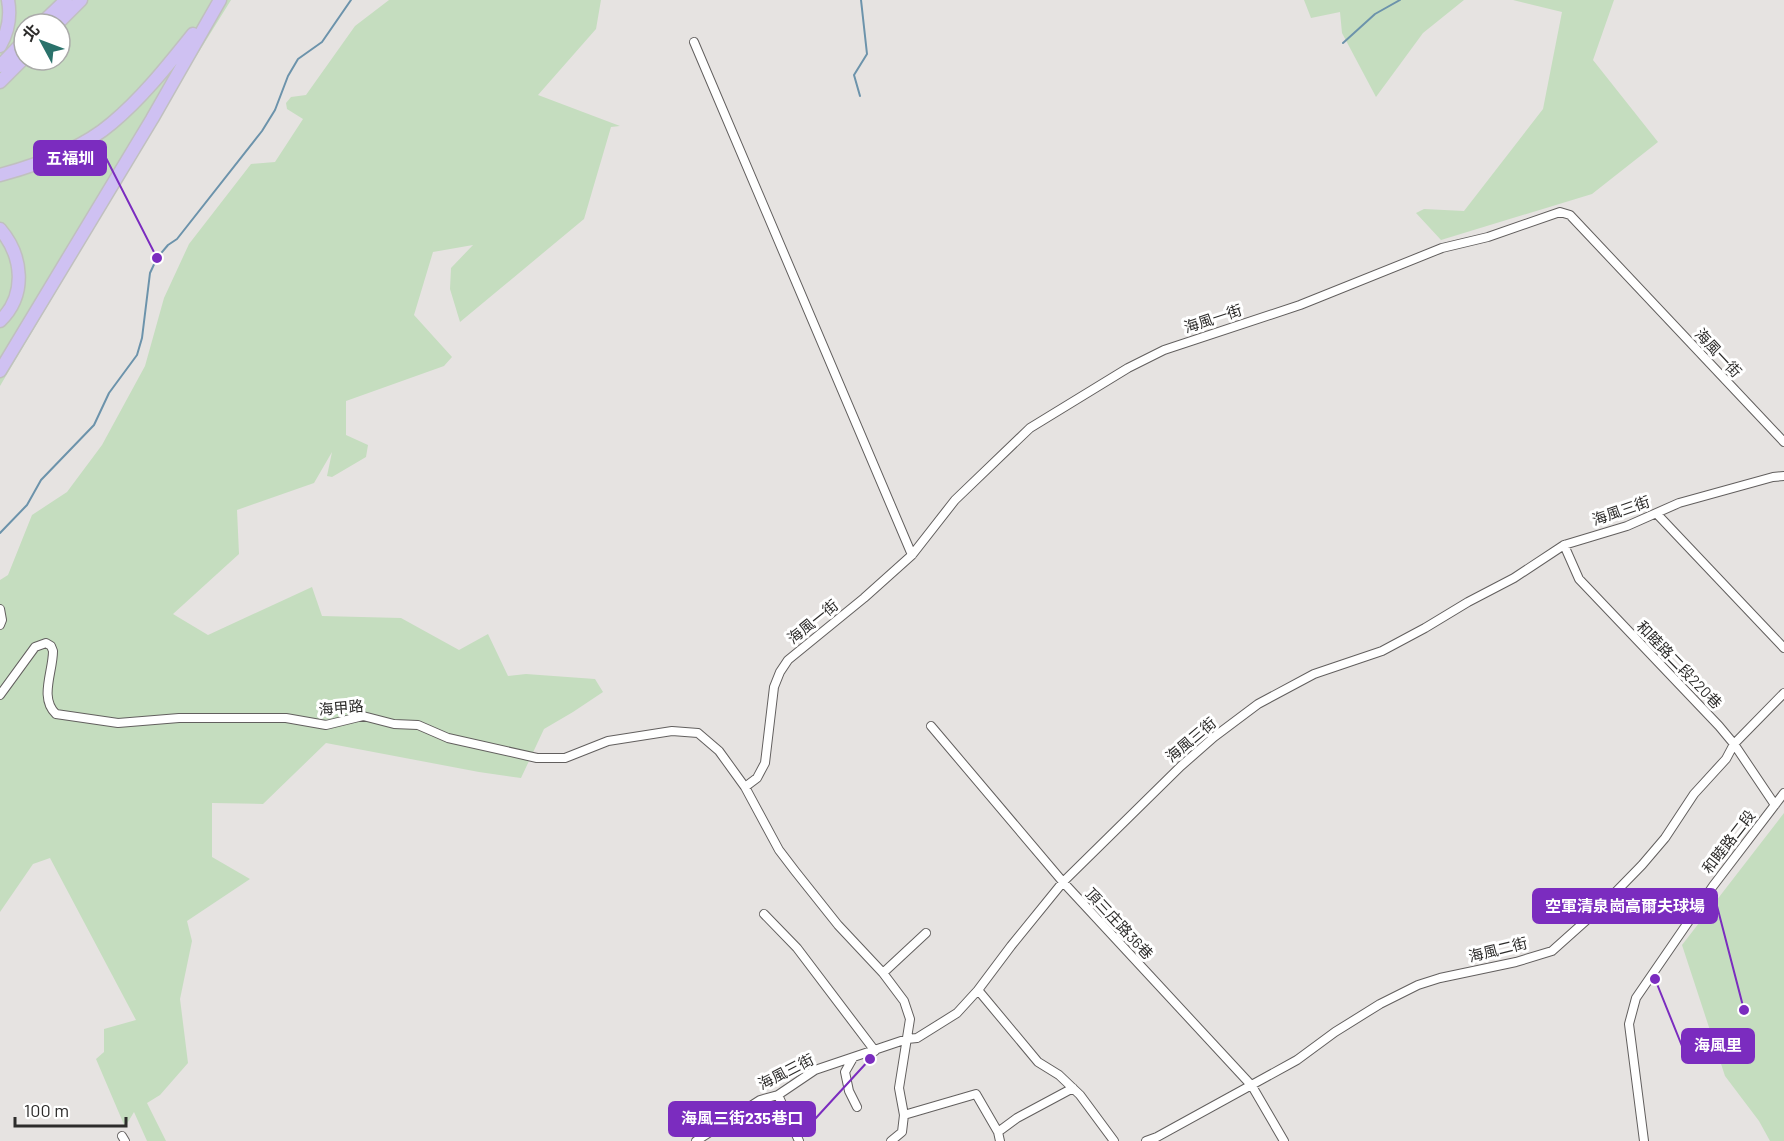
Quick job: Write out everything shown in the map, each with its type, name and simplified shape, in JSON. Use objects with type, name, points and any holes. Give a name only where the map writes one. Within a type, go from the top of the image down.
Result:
[{"type":"highway","points":[[0,46],[8,28],[10,12],[8,0]]},
{"type":"highway","points":[[54,12],[66,0]]},
{"type":"highway","points":[[69,12],[81,0]]},
{"type":"highway","points":[[0,175],[32,166],[72,148],[110,125],[138,100],[217,5]]},
{"type":"highway","points":[[0,371],[152,119],[217,5]]},
{"type":"highway","points":[[0,66],[12,54]]},
{"type":"highway","points":[[0,82],[12,70]]},
{"type":"highway","points":[[0,229],[10,243],[20,277],[18,291],[10,309],[0,321]]},
{"type":"street","points":[[694,42],[912,555]]},
{"type":"street","name":"海風一街","points":[[746,787],[757,778],[765,763],[774,687],[788,660],[912,555],[955,500],[1030,428],[1128,368],[1164,350],[1300,305],[1442,248],[1488,237],[1560,212],[1570,215],[1784,442]]},
{"type":"street","name":"海風三街","points":[[696,1141],[760,1100],[778,1095],[815,1070],[908,1039],[918,1038],[949,1020],[978,990],[1062,882],[1181,766],[1214,737],[1258,704],[1314,674],[1382,651],[1514,578],[1564,545],[1627,526],[1679,503],[1784,476]]},
{"type":"street","points":[[1657,514],[1784,648]]},
{"type":"street","name":"和睦路二段220巷","points":[[1564,545],[1579,579],[1719,726],[1734,744],[1775,805]]},
{"type":"street","points":[[0,609],[2,613],[0,625]]},
{"type":"street","name":"海甲路","points":[[0,695],[35,647],[46,643],[53,651],[47,698],[49,708],[56,714],[118,723],[178,718],[274,718],[326,725],[363,716],[394,724],[418,725],[448,738],[537,758],[565,758],[608,741],[672,731],[698,733],[719,751],[746,787]]},
{"type":"street","name":"海風二街","points":[[1146,1141],[1252,1086],[1296,1060],[1380,1004],[1418,985],[1516,962],[1552,951],[1599,909],[1642,865],[1665,838],[1694,794],[1726,759],[1734,744],[1784,693]]},
{"type":"street","name":"頂三庄路36巷","points":[[931,726],[1062,882],[1252,1086],[1284,1141]]},
{"type":"street","points":[[746,787],[779,850],[838,925],[884,973],[904,1001],[910,1019],[899,1088],[904,1115],[902,1132],[896,1139]]},
{"type":"street","name":"和睦路二段","points":[[1644,1141],[1629,1024],[1636,998],[1713,886],[1784,793]]},
{"type":"street","points":[[764,914],[797,948],[875,1051]]},
{"type":"street","points":[[884,973],[926,933]]},
{"type":"street","points":[[978,990],[1038,1062],[1059,1075],[1073,1088],[1114,1141]]},
{"type":"street","points":[[853,1058],[845,1072],[849,1091],[856,1107]]},
{"type":"street","points":[[998,1132],[1017,1118],[1073,1088]]},
{"type":"street","points":[[904,1115],[975,1094],[998,1132],[1000,1141]]},
{"type":"street","points":[[778,1095],[799,1141]]},
{"type":"green space","points":[[0,0],[231,0],[0,386]]},
{"type":"green space","points":[[389,0],[601,0],[596,29],[538,95],[620,126],[611,127],[584,219],[460,322],[450,289],[451,268],[473,245],[433,252],[414,315],[452,357],[444,366],[346,401],[346,435],[368,445],[366,457],[332,477],[327,476],[332,452],[314,483],[237,510],[239,554],[173,614],[208,635],[312,587],[322,616],[401,618],[459,650],[488,634],[508,676],[526,674],[595,679],[603,692],[544,729],[521,778],[326,743],[263,804],[212,803],[212,857],[250,879],[187,921],[192,941],[180,999],[188,1063],[160,1095],[147,1103],[166,1141],[147,1141],[134,1112],[125,1127],[96,1059],[104,1052],[104,1029],[136,1020],[50,858],[33,864],[0,912],[0,580],[8,575],[32,515],[67,492],[102,445],[145,366],[164,298],[189,244],[251,164],[275,162],[303,119],[287,109],[286,103],[291,97],[306,95],[355,26]]},
{"type":"green space","points":[[1304,0],[1464,0],[1423,33],[1376,97],[1342,33],[1340,12],[1311,18]]},
{"type":"green space","points":[[1513,0],[1614,0],[1593,60],[1658,142],[1592,194],[1441,240],[1416,213],[1424,209],[1464,211],[1543,109],[1562,12]]},
{"type":"green space","points":[[1784,813],[1784,1141],[1770,1141],[1759,1121],[1725,1076],[1682,945]]},
{"type":"waterway","points":[[0,533],[27,505],[41,480],[94,425],[109,393],[137,355],[142,338],[150,273],[157,258],[168,245],[177,239],[262,131],[275,110],[288,76],[298,59],[322,42],[351,0]]},
{"type":"waterway","points":[[860,96],[854,75],[867,54],[861,0]]},
{"type":"waterway","points":[[1343,43],[1375,14],[1400,0]]},
{"type":"place","name":"五福圳","points":[[157,258]]},
{"type":"place","name":"海風里","points":[[1655,979]]},
{"type":"place","name":"空軍清泉崗高爾夫球場","points":[[1744,1010]]},
{"type":"place","name":"海風三街235巷口","points":[[870,1059]]}]
